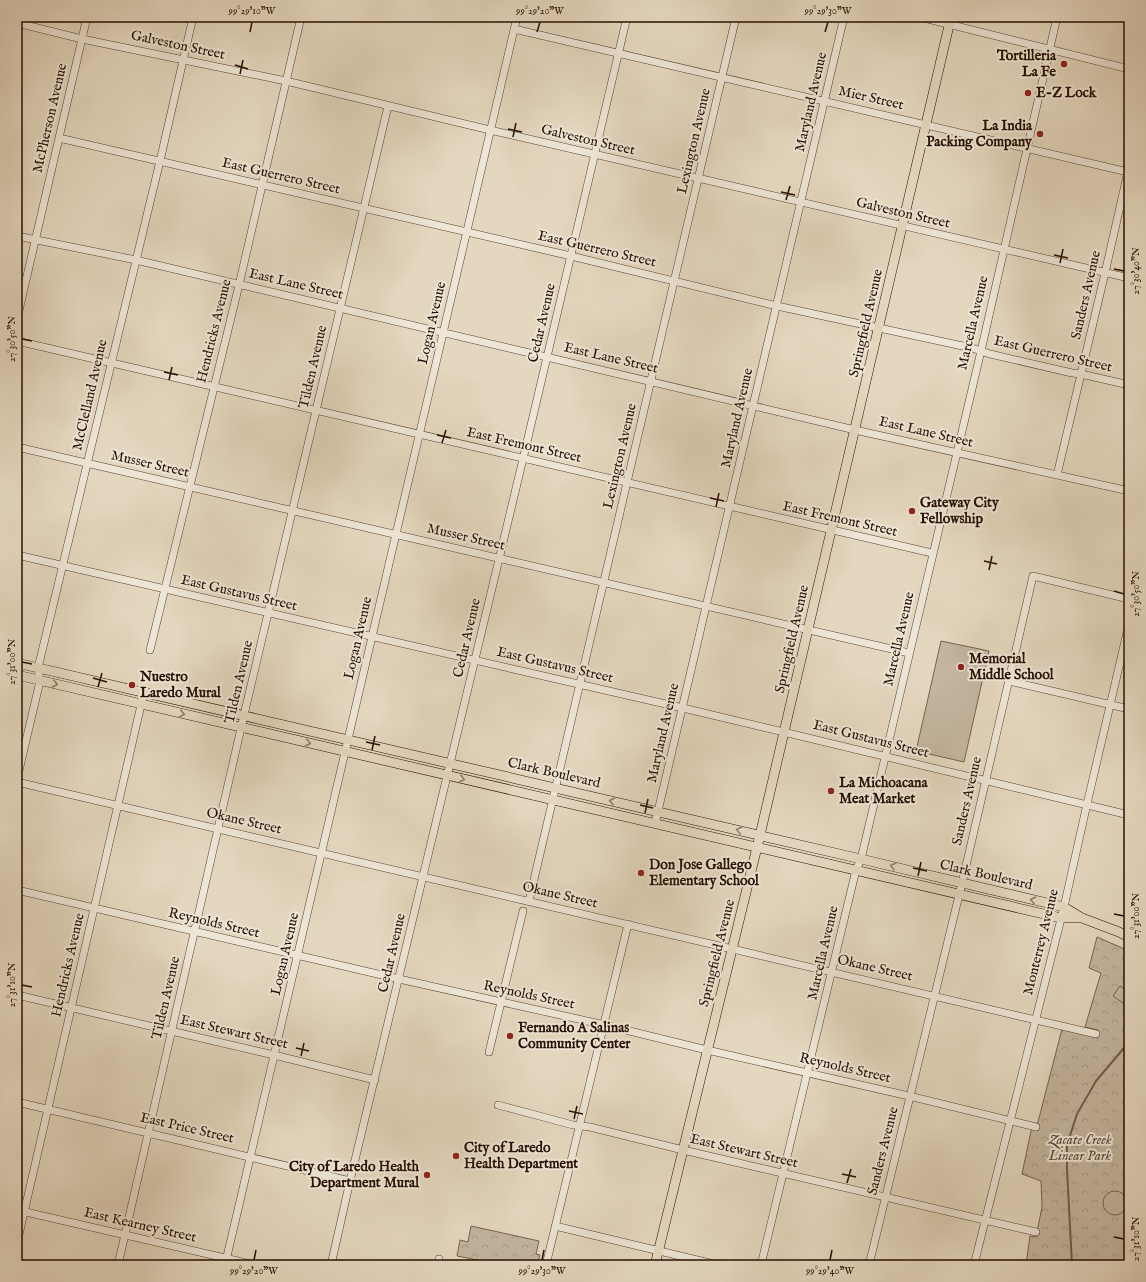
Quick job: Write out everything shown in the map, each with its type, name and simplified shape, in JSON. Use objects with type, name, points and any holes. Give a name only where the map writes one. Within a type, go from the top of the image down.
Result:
[{"type":"main road","name":"Springfield Avenue","points":[[655,1265],[785,732],[950,20]]},
{"type":"main road","name":"Clark Boulevard","points":[[17,663],[1064,907],[1082,918],[1129,937]]},
{"type":"main road","name":"Clark Boulevard","points":[[17,675],[1061,918],[1082,918]]},
{"type":"street","name":"McPherson Avenue","points":[[17,319],[87,17]]},
{"type":"street","name":"McClelland Avenue","points":[[17,780],[40,680],[38,668],[160,161],[193,17]]},
{"type":"street","name":"Hendricks Avenue","points":[[150,650],[239,284],[301,17]]},
{"type":"street","name":"Logan Avenue","points":[[226,1262],[517,17]]},
{"type":"street","name":"Cedar Avenue","points":[[331,1265],[374,1080],[524,459],[627,17]]},
{"type":"street","name":"Lexington Avenue","points":[[529,901],[554,788],[699,179],[736,17]]},
{"type":"street","name":"Maryland Avenue","points":[[656,824],[844,17]]},
{"type":"street","points":[[920,17],[950,20],[1129,69]]},
{"type":"street","name":"Marcella Avenue","points":[[762,1265],[856,870],[861,859],[886,756],[932,553],[981,351],[1056,17]]},
{"type":"street","name":"Galveston Street","points":[[17,23],[82,39],[286,81],[801,203],[1004,248],[1129,278]]},
{"type":"street","name":"Mier Street","points":[[514,29],[1026,148],[1128,174]]},
{"type":"street","name":"Tilden Avenue","points":[[118,1265],[244,716],[388,106]]},
{"type":"street","name":"East Guerrero Street","points":[[59,138],[675,280],[777,306],[879,327],[1129,385]]},
{"type":"street","name":"Sanders Avenue","points":[[1057,475],[1128,174]]},
{"type":"street","name":"East Lane Street","points":[[17,236],[136,260],[855,430],[1129,491]]},
{"type":"street","name":"East Fremont Street","points":[[17,341],[932,553]]},
{"type":"street","name":"Musser Street","points":[[17,447],[909,653]]},
{"type":"street","name":"East Gustavus Street","points":[[17,555],[683,708],[1129,815]]},
{"type":"street","name":"Sanders Avenue","points":[[869,1265],[962,883],[1033,576],[1129,599]]},
{"type":"street","name":"Monterrey Avenue","points":[[974,1265],[1064,907],[1086,804],[1129,624]]},
{"type":"street","points":[[1009,681],[1129,709]]},
{"type":"street","name":"Hendricks Avenue","points":[[17,1243],[21,1211],[48,1109],[144,692]]},
{"type":"street","name":"Okane Street","points":[[17,780],[218,829],[1036,1018],[1096,1034]]},
{"type":"street","name":"Reynolds Street","points":[[17,890],[1036,1126]]},
{"type":"street","points":[[489,1052],[523,911]]},
{"type":"street","points":[[546,1265],[605,1025],[628,924]]},
{"type":"street","name":"East Stewart Street","points":[[17,995],[374,1080]]},
{"type":"street","name":"East Price Street","points":[[17,1102],[251,1156],[350,1181]]},
{"type":"street","name":"East Stewart Street","points":[[498,1105],[580,1126],[590,1127],[1036,1232]]},
{"type":"street","name":"East Kearney Street","points":[[21,1211],[125,1234],[226,1262],[256,1265]]},
{"type":"street","points":[[556,1226],[718,1265]]},
{"type":"green space","points":[[941,641],[989,651],[964,762],[916,751]]},
{"type":"green space","name":"Zacate Creek Linear Park","points":[[1097,937],[1129,951],[1129,1256],[1127,1265],[1026,1265],[1030,1236],[1036,1237],[1042,1207],[1041,1181],[1022,1174],[1031,1131],[1038,1122],[1062,1029],[1096,1037],[1098,1030],[1085,1027],[1101,973],[1089,968]]},
{"type":"green space","points":[[1120,986],[1129,992],[1123,1003],[1113,996]]},
{"type":"green space","points":[[1115,1191],[1123,1195],[1127,1203],[1123,1211],[1115,1215],[1107,1211],[1103,1203],[1107,1195]]},
{"type":"green space","points":[[471,1226],[539,1241],[536,1254],[540,1255],[537,1265],[502,1265],[457,1256],[460,1240],[468,1242]]},
{"type":"waterway","points":[[1072,1265],[1067,1145],[1077,1114],[1096,1081],[1129,1042]]},
{"type":"place","name":"Tortilleria La Fe","points":[[1064,64]]},
{"type":"place","name":"E-Z Lock","points":[[1028,93]]},
{"type":"place","name":"La India Packing Company","points":[[1040,134]]},
{"type":"place","name":"Gateway City Fellowship","points":[[912,511]]},
{"type":"place","name":"Memorial Middle School","points":[[961,667]]},
{"type":"place","name":"Nuestro Laredo Mural","points":[[132,685]]},
{"type":"place","name":"La Michoacana Meat Market","points":[[831,791]]},
{"type":"place","name":"Don Jose Gallego Elementary School","points":[[641,873]]},
{"type":"place","name":"Fernando A Salinas Community Center","points":[[510,1036]]},
{"type":"place","name":"City of Laredo Health Department","points":[[456,1156]]},
{"type":"place","name":"City of Laredo Health Department Mural","points":[[427,1175]]}]
